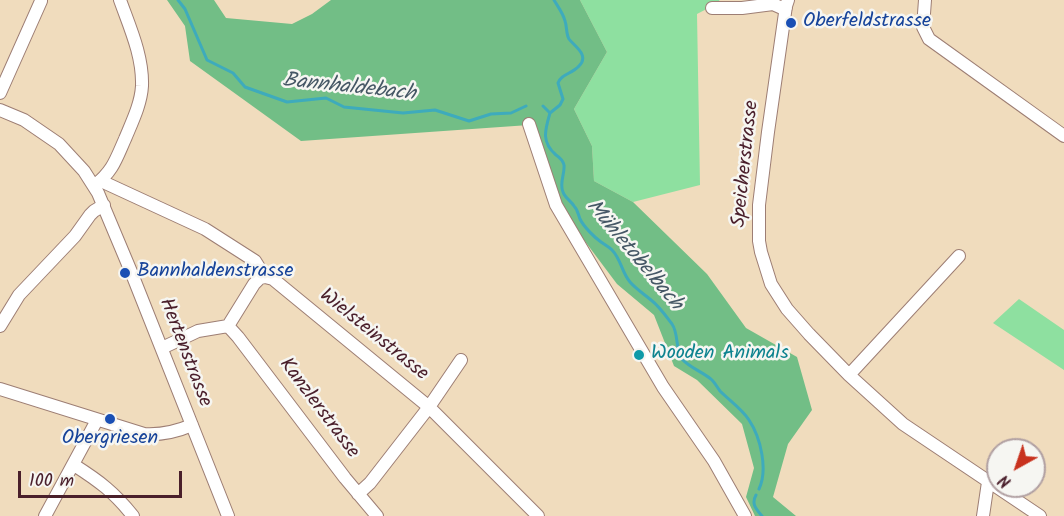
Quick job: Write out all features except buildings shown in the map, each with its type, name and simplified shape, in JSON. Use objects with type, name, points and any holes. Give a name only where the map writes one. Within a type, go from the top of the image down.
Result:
[{"type":"street","points":[[98,183],[111,171],[137,110],[142,85],[137,46],[120,0]]},
{"type":"street","points":[[925,0],[923,27],[929,39],[1064,136]]},
{"type":"street","points":[[0,93],[41,1]]},
{"type":"street","points":[[712,8],[742,8],[773,4],[782,8],[787,4]]},
{"type":"street","name":"Speicherstrasse","points":[[787,4],[760,191],[761,252],[768,277],[778,297],[809,334],[849,375],[908,428],[986,481]]},
{"type":"street","name":"Hertenstrasse","points":[[0,110],[24,120],[59,144],[98,183],[104,205],[228,516]]},
{"type":"street","points":[[529,124],[556,205],[663,387],[714,461],[745,516]]},
{"type":"street","name":"Wielsteinstrasse","points":[[98,183],[205,229],[255,261],[265,277],[273,279],[429,407],[538,516]]},
{"type":"street","points":[[0,326],[19,295],[75,236],[90,215],[104,205]]},
{"type":"street","points":[[849,375],[958,256]]},
{"type":"street","points":[[162,348],[198,331],[228,326],[254,284],[260,278],[265,277]]},
{"type":"street","name":"Kanzlerstrasse","points":[[228,326],[377,516]]},
{"type":"street","points":[[358,494],[370,483],[429,407],[461,360]]},
{"type":"street","points":[[0,389],[144,434],[175,432],[192,425]]},
{"type":"street","points":[[45,516],[97,420]]},
{"type":"street","points":[[74,465],[115,494],[133,516]]},
{"type":"street","points":[[983,516],[986,496]]},
{"type":"street","name":"Speicherstrasse","points":[[1012,498],[1040,516]]},
{"type":"green space","points":[[167,0],[214,0],[226,18],[292,24],[312,14],[331,0],[580,0],[607,52],[574,109],[592,146],[594,181],[633,202],[707,274],[746,328],[797,357],[812,410],[788,444],[773,497],[796,516],[755,516],[746,497],[754,468],[742,424],[697,380],[674,366],[654,315],[617,284],[578,232],[555,193],[529,125],[301,141],[190,61],[185,26]]},
{"type":"green space","points":[[580,0],[719,0],[720,2],[697,14],[700,185],[633,202],[594,181],[592,146],[574,109],[607,52]]},
{"type":"green space","points":[[1019,299],[1064,330],[1064,370],[993,323]]},
{"type":"waterway","name":"Bannhaldebach","points":[[178,0],[185,9],[207,60],[233,73],[245,87],[287,102],[326,98],[344,107],[403,113],[435,110],[469,121],[491,114],[511,113],[526,106]]},
{"type":"waterway","name":"Mühletobelbach","points":[[550,113],[560,105],[563,99],[559,80],[576,69],[583,58],[569,39],[566,23],[554,0]]},
{"type":"waterway","name":"Bannhaldebach","points":[[543,106],[550,113]]},
{"type":"waterway","name":"Mühletobelbach","points":[[550,113],[546,140],[564,165],[562,185],[564,194],[587,228],[615,254],[630,282],[657,305],[672,324],[682,359],[712,380],[749,420],[762,454],[763,473],[759,489]]},
{"type":"waterway","name":"Mühletobelbach","points":[[756,495],[754,504],[762,516]]},
{"type":"place","name":"Oberfeldstrasse","points":[[791,23]]},
{"type":"place","name":"Bannhaldenstrasse","points":[[125,273]]},
{"type":"place","name":"Wooden Animals","points":[[639,355]]},
{"type":"place","name":"Obergriesen","points":[[110,419]]}]
